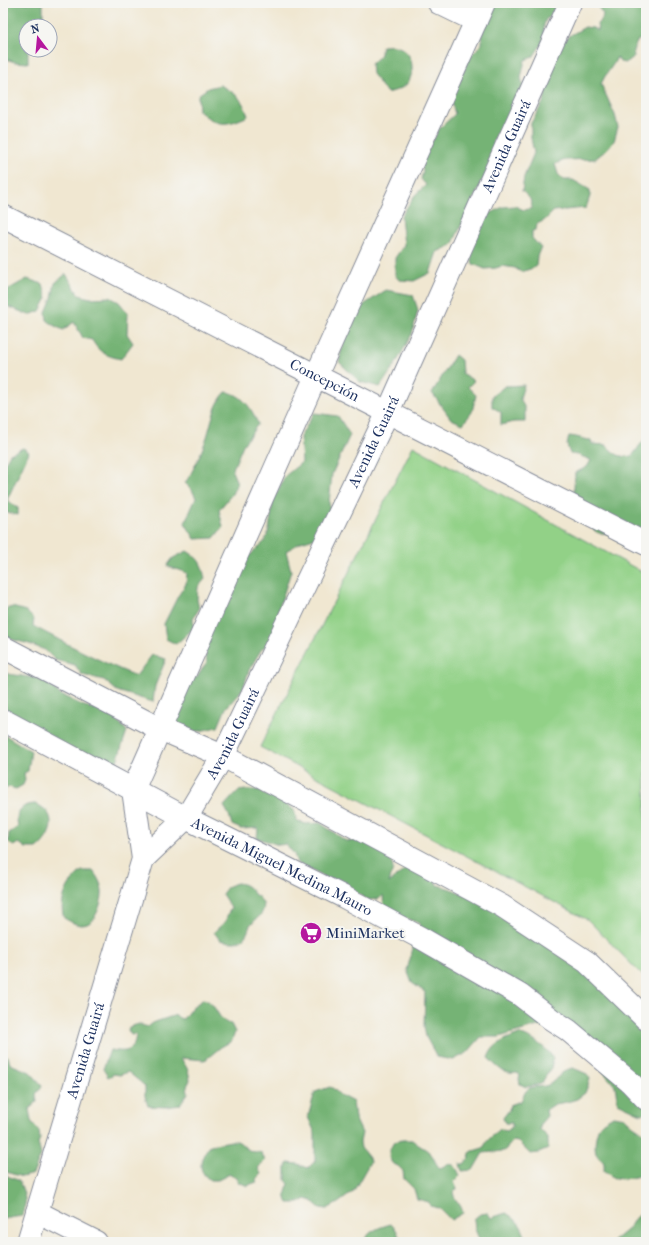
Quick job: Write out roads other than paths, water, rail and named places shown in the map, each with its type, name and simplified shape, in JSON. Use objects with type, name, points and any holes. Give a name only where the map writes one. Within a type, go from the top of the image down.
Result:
[{"type":"street","points":[[133,790],[316,376],[480,12],[439,3]]},
{"type":"street","name":"Avenida Guairá","points":[[143,860],[186,818],[223,756],[388,412],[570,3]]},
{"type":"street","name":"Concepción","points":[[3,216],[646,544]]},
{"type":"street","points":[[3,647],[160,729],[223,756],[502,906],[587,962],[646,1019]]},
{"type":"street","name":"Avenida Miguel Medina Mauro","points":[[3,720],[186,818],[344,897],[421,938],[520,995],[568,1030],[630,1082],[646,1099]]},
{"type":"street","name":"Avenida Guairá","points":[[28,1242],[143,860],[133,790]]},
{"type":"street","points":[[37,1212],[96,1242]]},
{"type":"place","name":"MiniMarket","points":[[311,933]]}]
